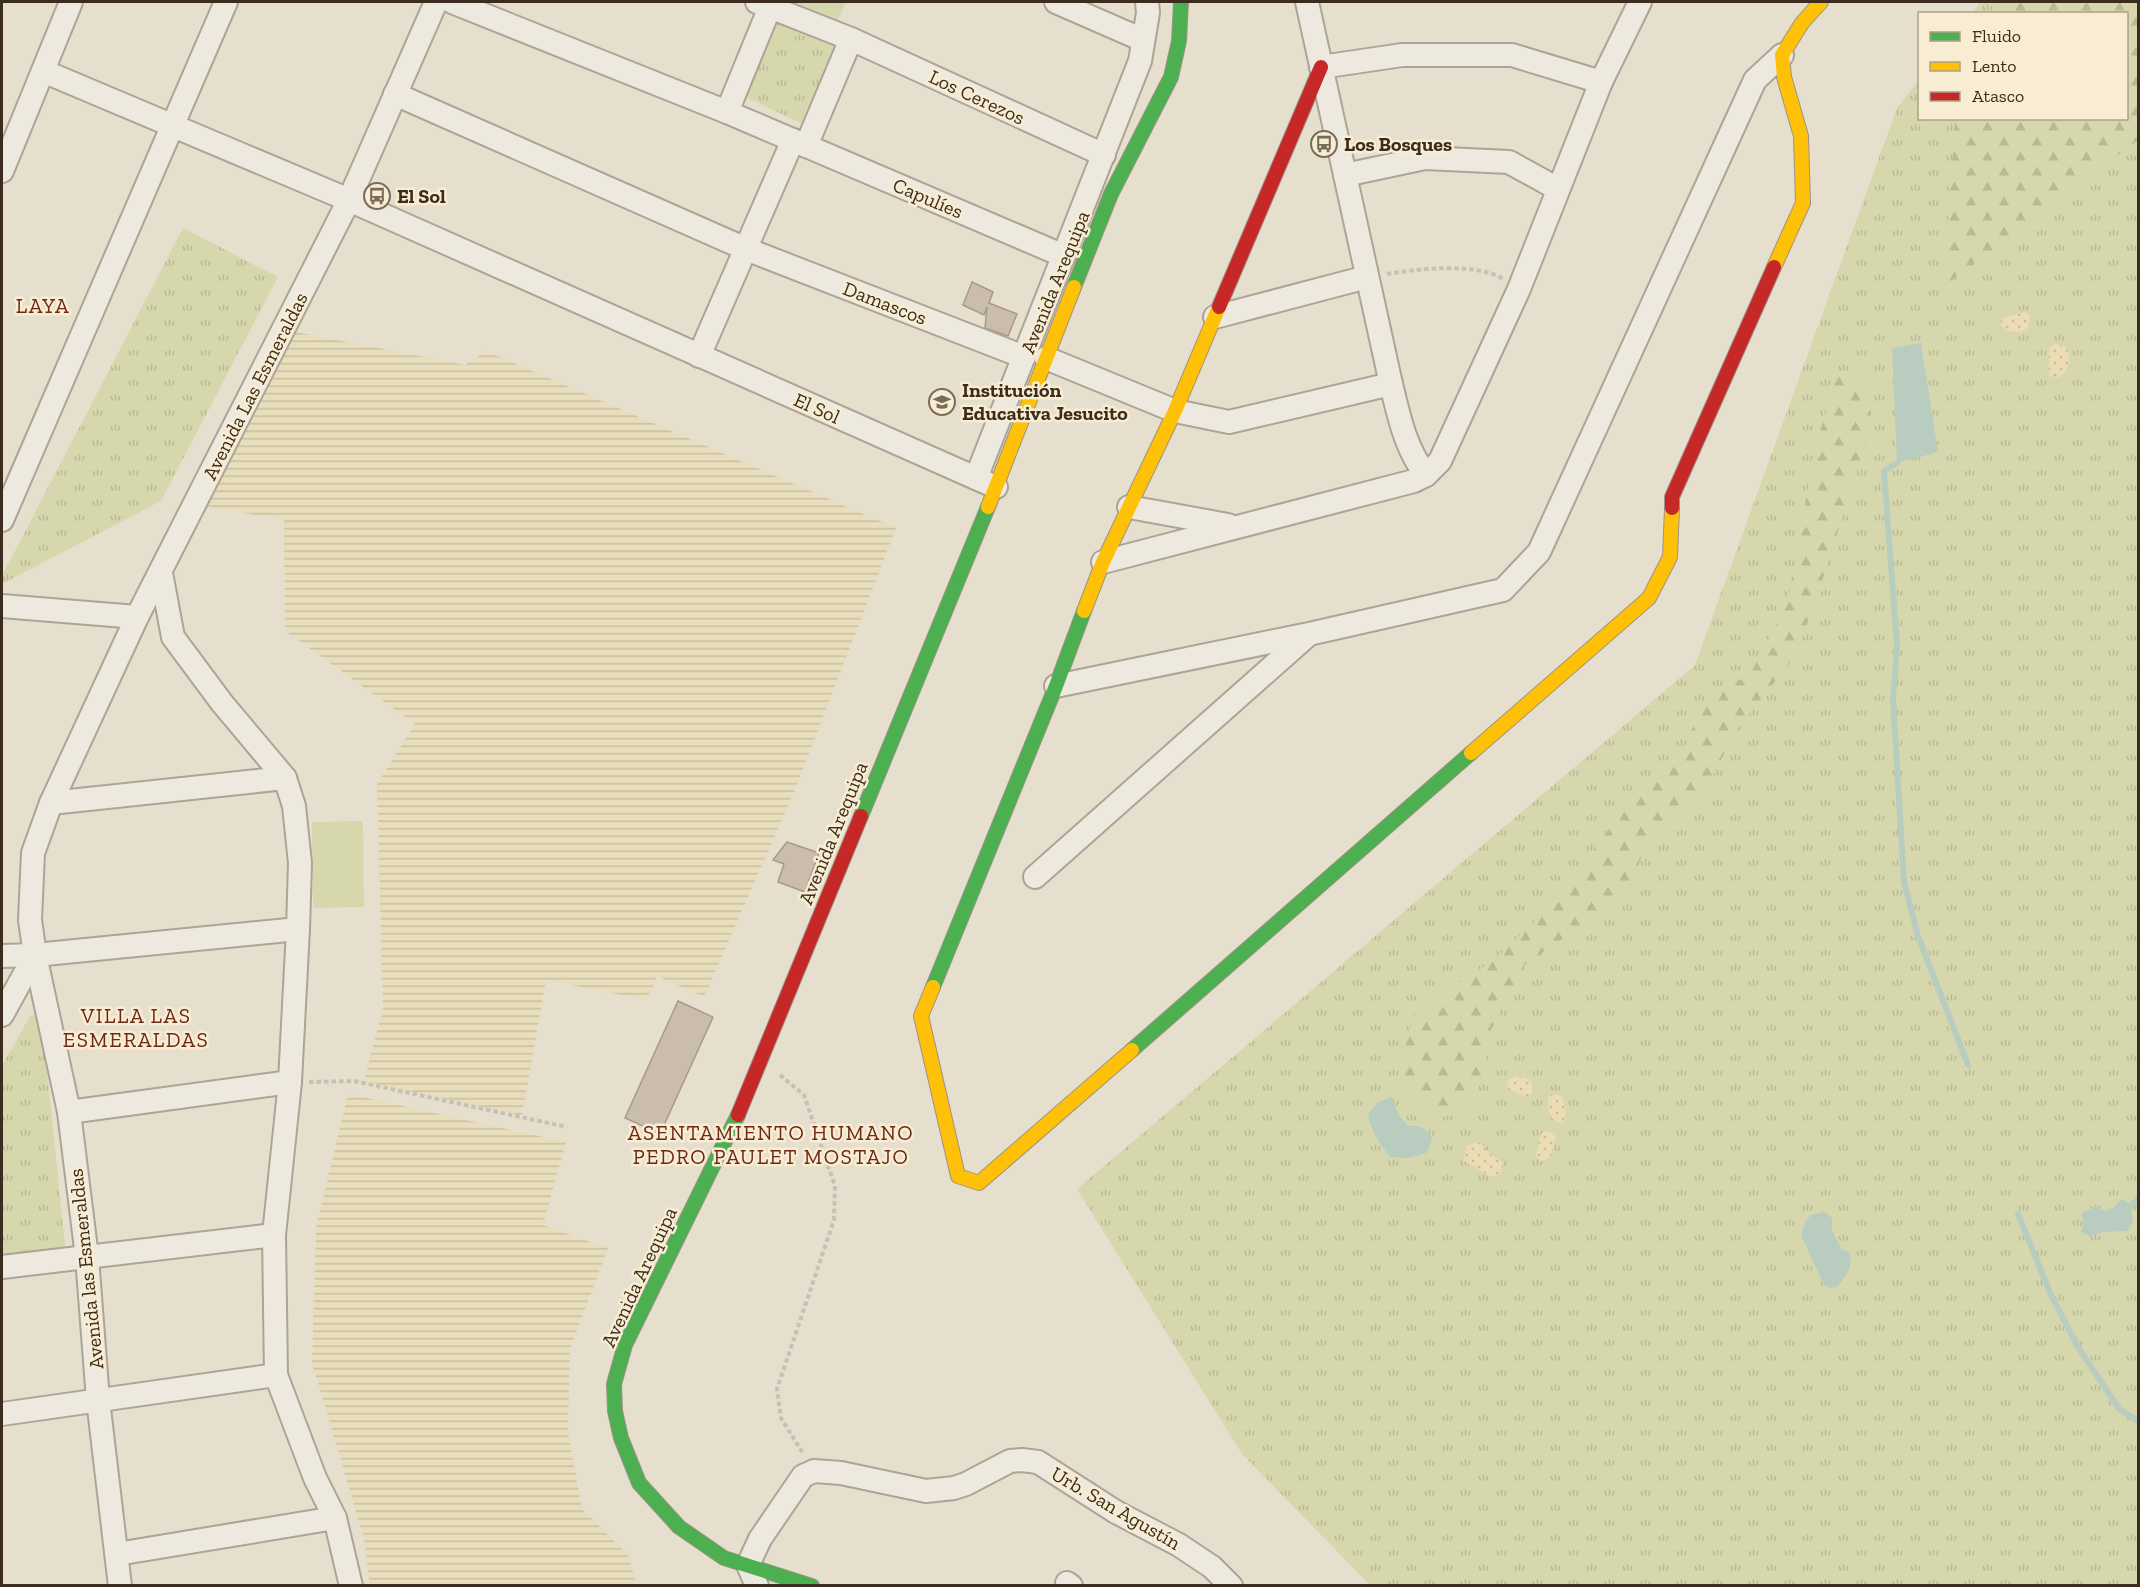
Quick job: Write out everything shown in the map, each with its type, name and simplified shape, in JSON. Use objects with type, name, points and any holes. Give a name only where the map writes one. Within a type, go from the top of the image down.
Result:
[{"type":"street","points":[[2,171],[71,2]]},
{"type":"street","points":[[2,520],[226,2]]},
{"type":"street","name":"Avenida Las Esmeraldas","points":[[137,617],[349,200],[436,2]]},
{"type":"street","name":"Capulíes","points":[[452,2],[727,111],[1064,256]]},
{"type":"street","points":[[1056,2],[1143,40]]},
{"type":"street","points":[[986,482],[1035,357],[1064,256],[1140,61],[1148,13],[1147,2]]},
{"type":"street","name":"Avenida Arequipa","points":[[1035,357],[1111,194],[1171,77],[1179,41],[1181,2]]},
{"type":"street","points":[[1307,2],[1391,384],[1406,442],[1416,462],[1426,475]]},
{"type":"street","points":[[1103,562],[1414,481],[1426,475],[1440,461],[1519,290],[1601,82],[1640,2]]},
{"type":"street","points":[[1056,686],[1309,634],[1503,590],[1539,552],[1755,80],[1782,55],[1802,23],[1821,2]]},
{"type":"street","points":[[727,111],[766,3]]},
{"type":"street","name":"Los Cerezos","points":[[766,3],[851,39],[1104,155]]},
{"type":"street","points":[[699,356],[746,249],[851,39]]},
{"type":"street","points":[[1321,68],[1402,55],[1512,55],[1601,82]]},
{"type":"street","points":[[1321,68],[1175,411],[1103,562],[1056,686],[921,1016],[958,1176],[979,1183],[1649,598],[1670,556],[1672,497],[1803,202],[1801,136],[1784,77],[1782,55]]},
{"type":"street","name":"El Sol","points":[[43,71],[349,200],[986,482]]},
{"type":"street","name":"Damascos","points":[[395,94],[746,249],[1175,411],[1229,422],[1391,384]]},
{"type":"street","points":[[1345,175],[1425,158],[1509,162],[1558,189]]},
{"type":"street","points":[[1215,317],[1367,277]]},
{"type":"street","name":"Avenida Arequipa","points":[[813,1586],[752,1575],[679,1527],[657,1505],[639,1482],[621,1438],[615,1411],[614,1384],[625,1345],[743,1105],[762,1060],[986,482]]},
{"type":"street","points":[[1129,507],[1236,527]]},
{"type":"street","points":[[161,573],[173,638],[222,704],[285,778],[294,806],[300,863],[298,929],[290,1082],[274,1235],[276,1375],[315,1478],[335,1518],[351,1586]]},
{"type":"street","points":[[2,606],[137,617],[51,803],[33,853],[30,920],[35,955],[2,1015]]},
{"type":"street","points":[[1035,877],[1309,634]]},
{"type":"street","points":[[51,803],[285,778]]},
{"type":"street","points":[[2,956],[35,955],[298,929]]},
{"type":"street","name":"Avenida las Esmeraldas","points":[[35,955],[69,1112],[87,1257],[98,1400],[120,1586]]},
{"type":"street","points":[[69,1112],[290,1082]]},
{"type":"street","points":[[2,1267],[274,1235]]},
{"type":"street","points":[[2,1414],[276,1375]]},
{"type":"street","name":"Urb. San Agustín","points":[[814,1471],[841,1473],[926,1491],[954,1488],[1010,1461],[1038,1462],[1116,1512],[1179,1545],[1212,1567],[1232,1586]]},
{"type":"street","points":[[752,1575],[760,1539],[803,1476],[814,1471]]},
{"type":"street","points":[[117,1554],[335,1518]]},
{"type":"path","points":[[1367,277],[1425,268],[1467,270],[1497,275],[1519,290]]},
{"type":"path","points":[[762,1060],[804,1095],[835,1186],[834,1220],[777,1389],[780,1418],[814,1471]]},
{"type":"path","points":[[290,1082],[354,1081],[567,1127]]},
{"type":"shaded area","points":[[296,332],[465,365],[486,351],[896,528],[794,792],[704,997],[657,976],[647,1000],[546,980],[522,1115],[364,1081],[383,1009],[377,784],[415,724],[285,631],[284,520],[199,505]]},
{"type":"shaded area","points":[[1921,343],[1938,452],[1897,463],[1892,348]]},
{"type":"shaded area","points":[[348,1094],[566,1142],[543,1225],[608,1248],[570,1349],[568,1433],[582,1509],[628,1555],[637,1585],[370,1585],[364,1538],[312,1363],[316,1228]]},
{"type":"shaded area","points":[[1392,1097],[1399,1116],[1409,1126],[1422,1128],[1430,1134],[1432,1138],[1427,1153],[1408,1158],[1390,1157],[1379,1142],[1368,1114],[1378,1102]]},
{"type":"shaded area","points":[[2122,1199],[2131,1206],[2133,1222],[2128,1231],[2103,1232],[2090,1236],[2081,1232],[2082,1213],[2096,1206],[2106,1211]]},
{"type":"shaded area","points":[[1824,1212],[1832,1218],[1832,1230],[1842,1250],[1849,1252],[1850,1257],[1850,1267],[1846,1276],[1836,1287],[1829,1288],[1822,1281],[1801,1235],[1805,1222],[1811,1215]]},
{"type":"green space","points":[[789,2],[846,2],[837,22]]},
{"type":"green space","points":[[1981,2],[2138,2],[2138,1585],[1370,1585],[1242,1454],[1077,1189],[1695,665],[1897,108],[1918,81],[1918,120],[2128,120],[2128,12],[1973,12]]},
{"type":"green space","points":[[2007,2],[2138,2],[2138,140],[1944,286],[1955,120],[2128,120],[2128,12],[1998,12]]},
{"type":"green space","points":[[776,15],[837,41],[801,123],[745,97]]},
{"type":"green space","points":[[183,228],[278,277],[161,501],[2,584],[2,576]]},
{"type":"green space","points":[[1838,372],[1866,373],[1872,423],[1814,607],[1793,659],[1737,729],[1702,796],[1668,820],[1640,860],[1631,892],[1523,966],[1488,1036],[1485,1075],[1468,1108],[1437,1119],[1411,1099],[1399,1070],[1414,1014],[1494,960],[1547,910],[1647,780],[1680,762],[1699,710],[1728,682],[1748,678],[1787,605],[1815,448]]},
{"type":"green space","points":[[363,821],[364,907],[313,908],[312,822]]},
{"type":"green space","points":[[41,1012],[66,1255],[2,1262],[2,1066],[30,1016]]},
{"type":"sand","points":[[2025,312],[2030,315],[2028,329],[2013,332],[2000,324],[2003,318]]},
{"type":"sand","points":[[2056,344],[2065,346],[2069,354],[2069,363],[2060,377],[2052,377],[2049,375],[2049,347]]},
{"type":"sand","points":[[1516,1076],[1528,1079],[1532,1084],[1532,1093],[1526,1097],[1508,1089],[1507,1084],[1510,1079]]},
{"type":"sand","points":[[1556,1094],[1562,1097],[1565,1107],[1565,1117],[1562,1123],[1551,1117],[1548,1109],[1549,1096]]},
{"type":"sand","points":[[1545,1131],[1551,1132],[1556,1137],[1551,1156],[1543,1161],[1536,1156],[1540,1135]]},
{"type":"sand","points":[[1481,1143],[1490,1154],[1502,1161],[1503,1167],[1499,1175],[1490,1176],[1464,1161],[1466,1146]]},
{"type":"building","points":[[972,282],[993,292],[989,303],[1017,314],[1008,336],[985,328],[987,307],[984,315],[963,305]]},
{"type":"building","points":[[787,842],[819,853],[805,892],[778,882],[784,864],[773,860]]},
{"type":"building","points":[[678,1001],[713,1017],[660,1134],[625,1118]]},
{"type":"waterway","points":[[1897,463],[1884,471],[1897,646],[1893,699],[1904,882],[1918,936],[1968,1065]]},
{"type":"waterway","points":[[2131,1206],[2138,1198]]},
{"type":"waterway","points":[[2018,1214],[2051,1295],[2078,1347],[2119,1409],[2138,1421]]},
{"type":"traffic: fast","points":[[1074,287],[1111,194],[1171,77],[1179,41],[1181,2]]},
{"type":"traffic: fast","points":[[861,816],[988,507]]},
{"type":"traffic: fast","points":[[933,987],[1056,686],[1084,611]]},
{"type":"traffic: fast","points":[[1132,1050],[1471,753]]},
{"type":"traffic: fast","points":[[738,1115],[625,1345],[614,1384],[615,1411],[621,1438],[639,1483],[679,1527],[724,1558],[812,1586]]},
{"type":"traffic: slow","points":[[1774,267],[1803,203],[1801,136],[1784,77],[1782,55],[1802,23],[1821,2]]},
{"type":"traffic: slow","points":[[988,507],[1074,287]]},
{"type":"traffic: slow","points":[[1084,611],[1103,562],[1175,411],[1219,307]]},
{"type":"traffic: slow","points":[[1471,753],[1649,598],[1670,557],[1672,508]]},
{"type":"traffic: slow","points":[[933,987],[921,1016],[958,1176],[979,1183],[1132,1050]]},
{"type":"traffic: jam","points":[[1219,307],[1321,67]]},
{"type":"traffic: jam","points":[[1672,508],[1672,497],[1774,267]]},
{"type":"traffic: jam","points":[[738,1115],[861,816]]},
{"type":"place","name":"Los Bosques","points":[[1324,144]]},
{"type":"place","name":"El Sol","points":[[377,196]]},
{"type":"place","name":"Institución Educativa Jesucito","points":[[942,402]]},
{"type":"district","name":"LAYA","points":[[43,306]]},
{"type":"district","name":"VILLA LAS ESMERALDAS","points":[[136,1028]]},
{"type":"district","name":"ASENTAMIENTO HUMANO PEDRO PAULET MOSTAJO","points":[[771,1145]]}]
